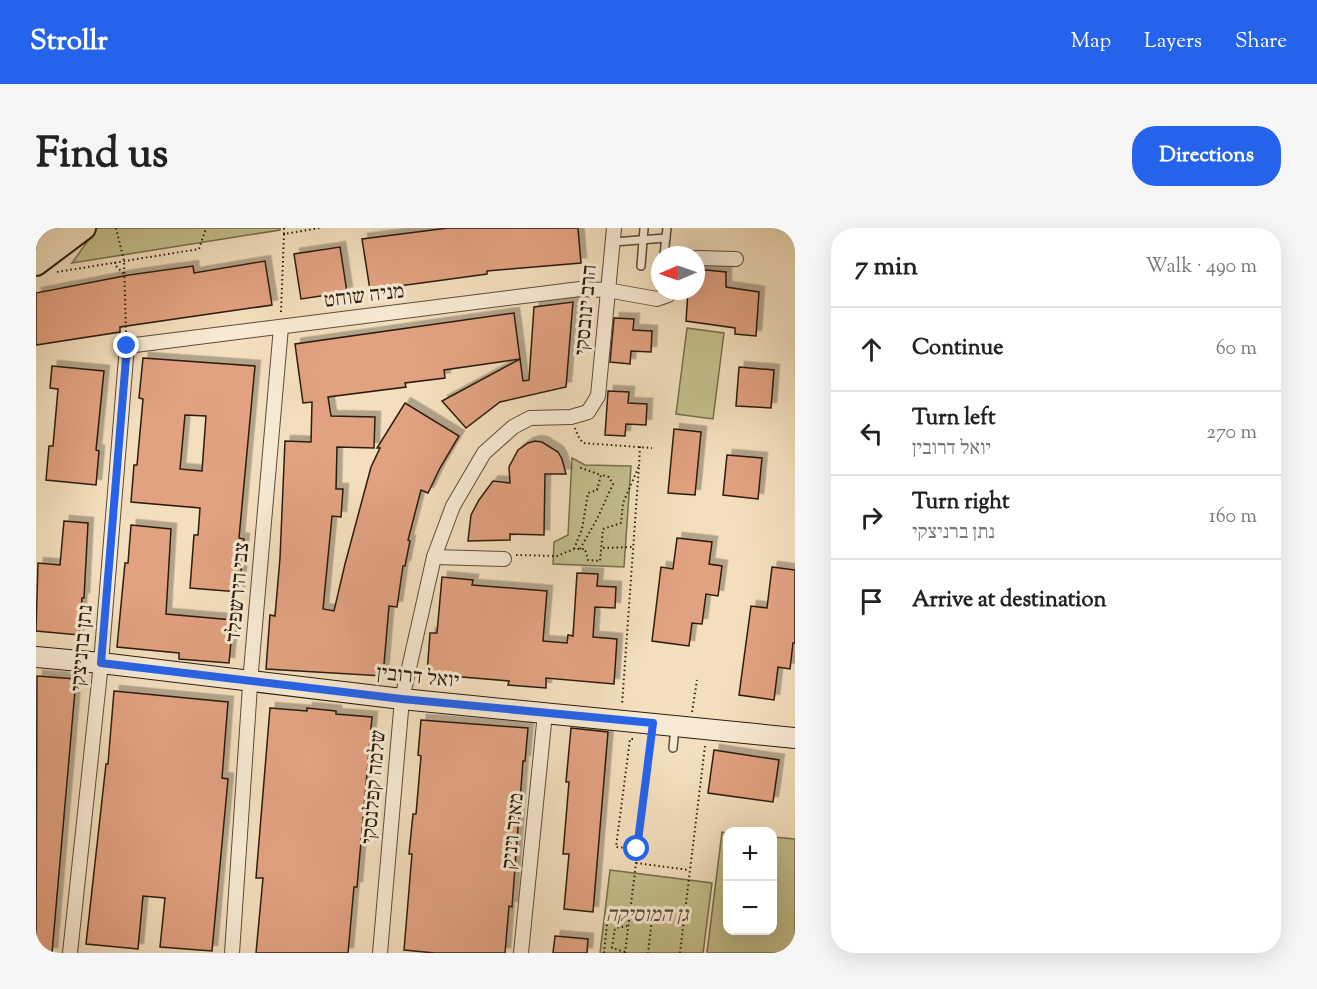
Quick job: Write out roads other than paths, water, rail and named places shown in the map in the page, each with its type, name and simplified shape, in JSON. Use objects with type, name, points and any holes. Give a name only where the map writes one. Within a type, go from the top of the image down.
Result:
[{"type":"main road","points":[[36,244],[84,228]]},
{"type":"main road","points":[[42,269],[66,233]]},
{"type":"street","name":"הרב ינובסקי","points":[[571,417],[588,412],[598,396],[614,235]]},
{"type":"street","points":[[705,258],[736,259]]},
{"type":"street","name":"מניה שוחט","points":[[127,346],[580,289],[607,290],[651,298]]},
{"type":"street","name":"צבי הירשפלד","points":[[232,953],[250,681],[281,327]]},
{"type":"street","name":"נתן ברניצקי","points":[[70,953],[101,663],[127,346]]},
{"type":"street","name":"שלמה קפלנסקי","points":[[380,953],[402,699],[434,557],[453,506],[484,453],[513,427],[530,418],[571,417]]},
{"type":"street","points":[[434,557],[504,559]]},
{"type":"street","name":"יואל דרובין","points":[[36,657],[402,699],[795,738]]},
{"type":"street","name":"מאיר ויניק","points":[[521,953],[545,713]]},
{"type":"lane","points":[[641,266],[644,228]]},
{"type":"lane","points":[[665,246],[667,228]]},
{"type":"lane","points":[[614,235],[643,239],[666,238]]},
{"type":"lane","points":[[673,748],[691,726]]},
{"type":"park label","name":"גן המוסיקה","points":[[647,914]]}]
